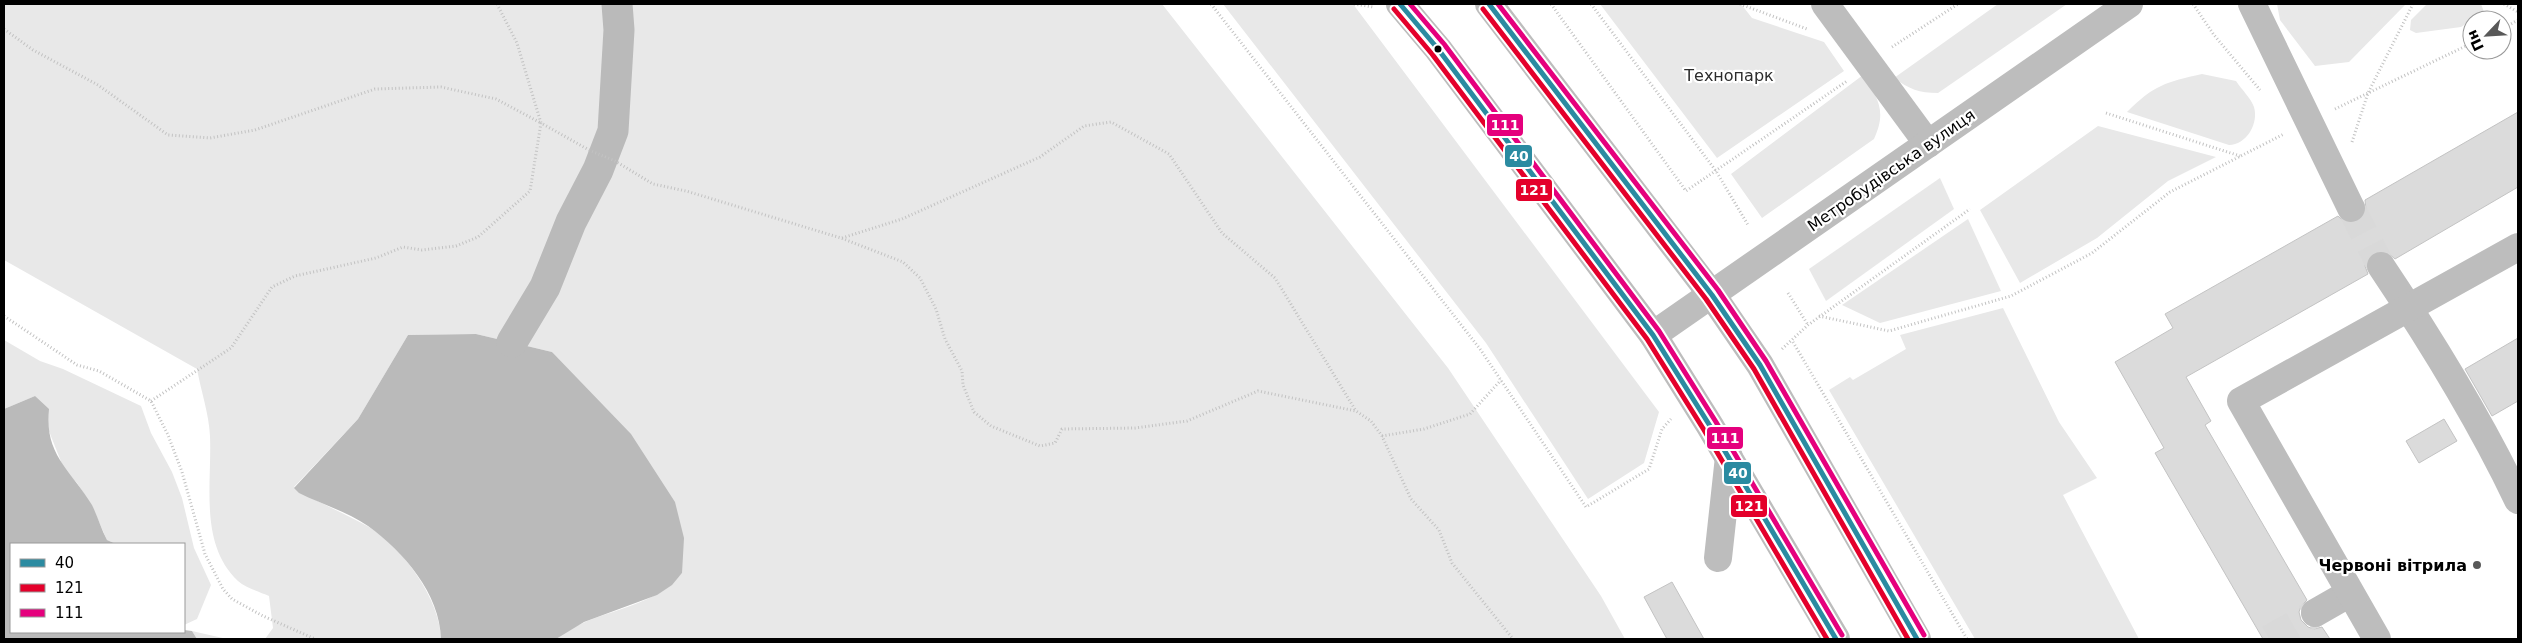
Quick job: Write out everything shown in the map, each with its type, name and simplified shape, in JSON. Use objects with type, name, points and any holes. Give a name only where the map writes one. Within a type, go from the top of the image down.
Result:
[{"type":"main road","points":[[1400,4],[1438,49],[1653,335],[1836,639]]},
{"type":"main road","points":[[1489,4],[1712,296],[1760,365],[1917,639]]},
{"type":"main road","points":[[1825,4],[1870,62],[1928,144]]},
{"type":"main road","name":"Метробудівська вулиця","points":[[1653,335],[1712,296],[2129,4]]},
{"type":"main road","points":[[2252,4],[2350,208]]},
{"type":"main road","points":[[2377,639],[2240,401],[2408,306],[2518,248]]},
{"type":"main road","points":[[2381,266],[2444,362],[2488,437],[2518,500]]},
{"type":"main road","points":[[1718,558],[1728,457]]},
{"type":"main road","points":[[2315,613],[2350,592]]},
{"type":"path","points":[[151,401],[231,348],[272,287],[295,276],[376,258],[403,247],[422,250],[456,246],[478,237],[530,191],[541,123],[517,43],[497,4]]},
{"type":"path","points":[[1211,4],[1474,341],[1586,507],[1649,469],[1662,429],[1672,418]]},
{"type":"path","points":[[1354,4],[1373,7]]},
{"type":"path","points":[[1551,4],[1686,192],[1854,76],[1870,62],[1958,4]]},
{"type":"path","points":[[1591,4],[1716,171],[1748,225]]},
{"type":"path","points":[[1740,4],[1811,31]]},
{"type":"path","points":[[2193,4],[2214,35],[2262,93]]},
{"type":"path","points":[[2339,184],[2368,93],[2414,4]]},
{"type":"path","points":[[2504,4],[2518,12]]},
{"type":"path","points":[[4,29],[33,50],[98,85],[168,135],[210,138],[255,130],[375,89],[440,87],[496,99],[588,150],[615,161],[653,184],[686,191],[841,238],[904,262],[920,278],[936,309],[944,339],[962,371],[963,385],[974,412],[991,426],[1040,446],[1055,443],[1062,429],[1135,428],[1187,420],[1258,391],[1356,411],[1371,420],[1382,436],[1411,499],[1439,530],[1452,563],[1513,639]]},
{"type":"path","points":[[1819,316],[1888,331],[2011,296],[2092,253],[2170,192],[2309,121],[2462,48]]},
{"type":"path","points":[[2106,113],[2240,156]]},
{"type":"path","points":[[841,238],[902,219],[1040,157],[1084,126],[1111,122],[1169,154],[1222,233],[1275,278],[1356,411]]},
{"type":"path","points":[[1775,355],[1792,342],[1819,316],[1970,209]]},
{"type":"path","points":[[1788,293],[1808,325]]},
{"type":"path","points":[[4,316],[77,365],[99,371],[151,401],[168,435],[182,472],[205,554],[223,589],[232,599],[263,616],[315,639]]},
{"type":"path","points":[[1792,342],[1967,639]]},
{"type":"path","points":[[1382,436],[1424,429],[1470,414],[1501,380]]},
{"type":"green space","points":[[4,4],[1162,4],[1448,368],[1601,596],[1625,639],[556,639],[587,621],[639,603],[655,595],[669,586],[682,573],[552,352],[476,334],[408,335],[358,419],[294,487],[369,527],[394,548],[406,561],[427,592],[439,624],[441,639],[265,639],[273,628],[269,596],[249,588],[238,581],[226,566],[217,550],[210,513],[210,436],[207,411],[197,369],[4,260]]},
{"type":"green space","points":[[1223,4],[1353,4],[1659,412],[1644,463],[1588,499],[1486,343]]},
{"type":"green space","name":"Технопарк","points":[[1600,4],[1741,4],[1752,18],[1824,42],[1844,71],[1717,158]]},
{"type":"green space","points":[[1998,4],[2067,4],[1938,93],[1915,90],[1894,78]]},
{"type":"green space","points":[[2277,4],[2406,4],[2349,62],[2315,66],[2280,20]]},
{"type":"green space","points":[[2427,4],[2481,4],[2483,10],[2462,10],[2461,27],[2416,33],[2410,30],[2411,20]]},
{"type":"green space","points":[[2202,74],[2236,81],[2253,104],[2255,120],[2250,132],[2241,141],[2229,145],[2127,112],[2153,90],[2170,82]]},
{"type":"green space","points":[[1863,75],[1879,105],[1880,120],[1874,139],[1762,218],[1731,174]]},
{"type":"green space","points":[[2098,126],[2216,157],[2168,181],[2097,238],[2020,283],[1980,210]]},
{"type":"green space","points":[[1940,178],[1954,209],[1826,301],[1809,269]]},
{"type":"green space","points":[[1968,219],[2001,291],[1880,323],[1842,305]]},
{"type":"green space","points":[[2003,308],[2059,422],[2097,478],[2063,495],[2139,639],[1975,639],[1829,390],[1850,377],[1853,380],[1906,349],[1900,335]]},
{"type":"green space","points":[[4,340],[40,361],[63,369],[141,406],[151,433],[172,472],[182,498],[194,548],[211,585],[197,619],[185,625],[185,543],[114,543],[107,540],[92,506],[77,483],[64,469],[35,396],[4,409]]},
{"type":"green space","points":[[192,631],[227,639],[197,639]]},
{"type":"shaded area","points":[[476,334],[552,352],[631,434],[675,502],[684,538],[682,573],[672,585],[657,595],[584,622],[556,639],[441,639],[439,622],[434,606],[418,575],[407,561],[368,526],[343,512],[299,493],[294,488],[358,419],[408,335]]},
{"type":"shaded area","points":[[35,396],[49,409],[49,425],[55,450],[92,505],[107,540],[114,543],[10,543],[10,633],[185,633],[185,630],[192,631],[197,639],[4,639],[4,409]]},
{"type":"building","points":[[2518,112],[2518,187],[2395,259],[2387,252],[2381,250],[2373,253],[2365,266],[2368,274],[2186,377],[2211,421],[2205,425],[2307,600],[2301,606],[2299,612],[2301,620],[2308,627],[2314,629],[2322,627],[2330,639],[2263,639],[2155,453],[2164,448],[2115,362],[2173,328],[2165,314],[2338,216],[2343,221],[2349,223],[2358,222],[2364,217],[2366,210],[2365,200]]},
{"type":"building","points":[[2518,338],[2518,401],[2492,416],[2465,369]]},
{"type":"building","points":[[2444,419],[2457,441],[2419,463],[2406,441]]},
{"type":"building","points":[[1672,582],[1704,639],[1667,639],[1644,597]]},
{"type":"waterway","points":[[512,342],[545,287],[571,222],[598,170],[613,131],[619,30],[617,4]]},
{"type":"tunnel","points":[[2351,208],[2381,266]]},
{"type":"tunnel","points":[[2269,639],[2315,613]]},
{"type":"transit line","name":"40","points":[[1400,4],[1438,49],[1653,335],[1710,426],[1836,639]]},
{"type":"transit line","name":"111","points":[[1410,4],[1444,44],[1659,331],[1716,422],[1842,635]]},
{"type":"transit line","name":"40","points":[[1489,4],[1712,295],[1760,365],[1917,639]]},
{"type":"transit line","name":"111","points":[[1498,4],[1718,290],[1766,361],[1924,635]]},
{"type":"transit line","name":"121","points":[[1394,9],[1432,54],[1647,339],[1704,430],[1827,639]]},
{"type":"transit line","name":"121","points":[[1483,9],[1706,299],[1754,369],[1908,639]]},
{"type":"place","name":"Червоні вітрила","points":[[2477,565]]}]
